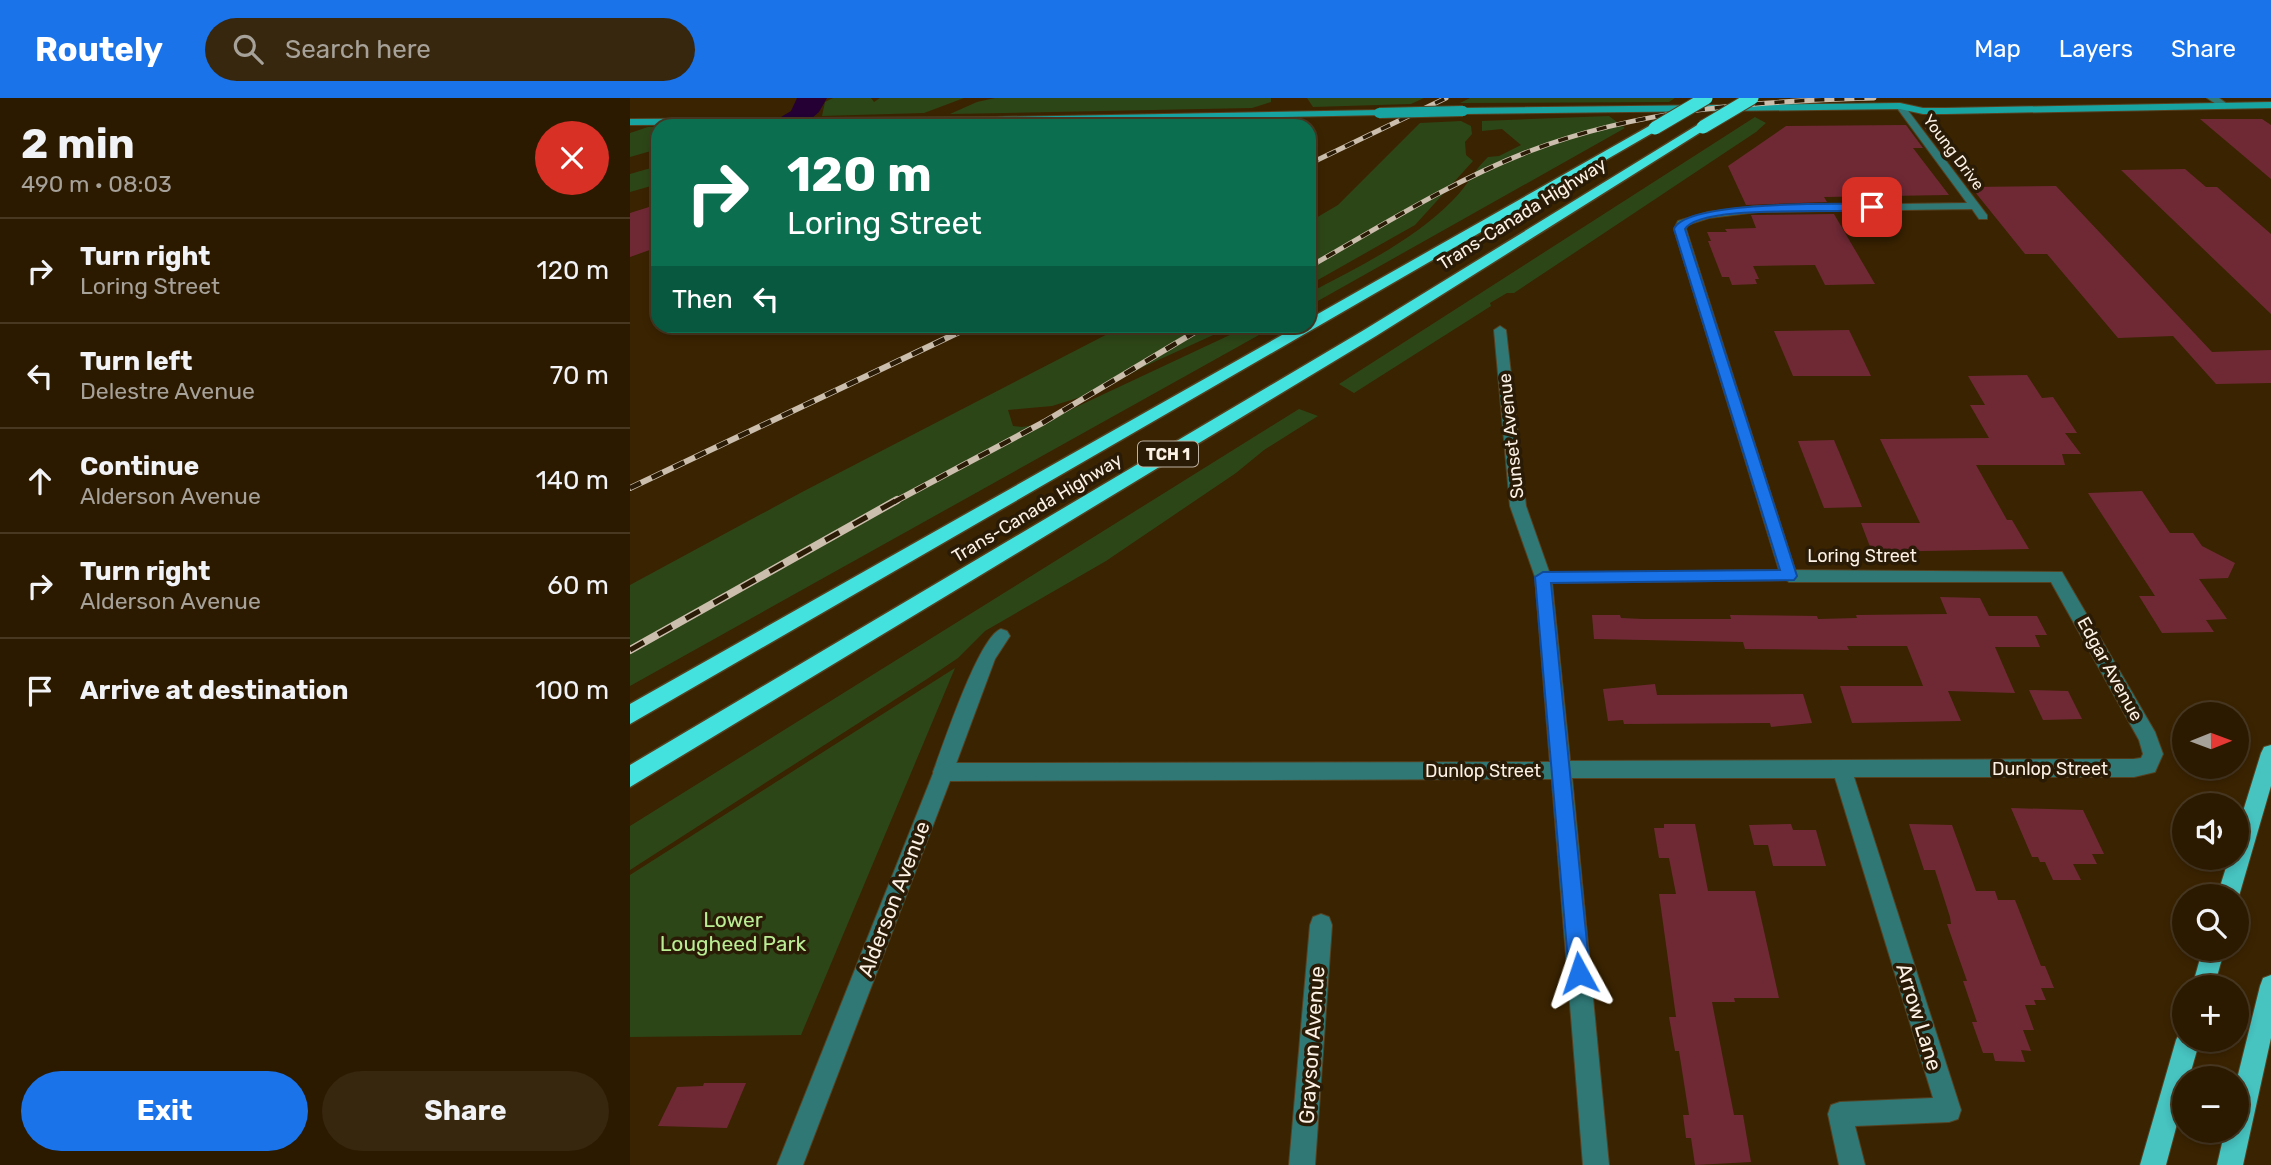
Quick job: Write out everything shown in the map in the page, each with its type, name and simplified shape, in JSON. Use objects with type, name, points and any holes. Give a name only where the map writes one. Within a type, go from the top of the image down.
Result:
[{"type":"highway","name":"Trans-Canada Highway","points":[[1316,322],[1706,98]]},
{"type":"highway","name":"Trans-Canada Highway","points":[[630,777],[1370,333],[1752,98]]},
{"type":"highway","name":"Trans-Canada Highway","points":[[630,715],[1297,333]]},
{"type":"main road","points":[[1900,106],[1920,100],[2138,98]]},
{"type":"main road","points":[[2006,100],[2043,109],[2068,99]]},
{"type":"main road","points":[[961,119],[1900,106],[1923,111],[2271,105]]},
{"type":"main road","points":[[630,122],[651,122]]},
{"type":"main road","points":[[2232,884],[2271,753]]},
{"type":"main road","points":[[2230,1165],[2271,986]]},
{"type":"main road","points":[[2153,1165],[2185,1052]]},
{"type":"street","points":[[2212,98],[2225,106]]},
{"type":"street","name":"Young Drive","points":[[1900,106],[1983,217]]},
{"type":"street","points":[[1789,576],[1680,231],[1682,223],[1727,212],[1769,208],[1974,206]]},
{"type":"street","name":"Sunset Avenue","points":[[1500,330],[1518,506],[1543,577],[1596,1165]]},
{"type":"street","name":"Loring Street","points":[[1543,577],[2056,576]]},
{"type":"street","name":"Edgar Avenue","points":[[2056,576],[2148,738],[2152,754],[2148,766]]},
{"type":"street","name":"Alderson Avenue","points":[[790,1165],[987,657],[1001,636]]},
{"type":"street","name":"Dunlop Street","points":[[943,772],[1842,770],[2148,766]]},
{"type":"street","name":"Arrow Lane","points":[[1842,770],[1948,1110],[1840,1114],[1852,1165]]},
{"type":"street","name":"Grayson Avenue","points":[[1302,1165],[1321,925]]},
{"type":"green space","points":[[833,98],[871,98],[874,102],[880,98],[964,98],[924,113],[822,116],[825,102]]},
{"type":"green space","points":[[995,98],[1271,98],[1271,102],[1252,108],[950,114],[977,102]]},
{"type":"green space","points":[[1307,98],[1424,98],[1411,104],[1313,107]]},
{"type":"green space","points":[[1470,98],[1675,98],[1669,102],[1460,103]]},
{"type":"green space","points":[[1609,116],[1625,128],[1316,302],[1316,289],[1385,252],[1438,214],[1459,194],[1488,157],[1499,156],[1521,145],[1502,129],[1482,131],[1482,121]]},
{"type":"green space","points":[[1755,117],[1766,123],[1756,132],[1514,293],[1507,293],[1490,303],[1491,306],[1354,393],[1339,384]]},
{"type":"green space","points":[[1461,121],[1471,126],[1472,134],[1465,142],[1466,155],[1473,161],[1415,225],[1316,281],[1316,218],[1338,205],[1420,123]]},
{"type":"green space","points":[[651,127],[651,151],[630,157],[630,133]]},
{"type":"green space","points":[[651,168],[651,186],[630,192],[630,174]]},
{"type":"green space","points":[[1109,333],[1218,333],[1143,367],[1097,392],[1052,406],[1008,410],[1013,426],[1040,424],[1234,333],[1262,333],[630,686],[630,585],[804,491]]},
{"type":"green space","points":[[1299,409],[1318,416],[1264,450],[1236,473],[1106,561],[985,631],[958,658],[927,679],[630,870],[630,826]]},
{"type":"green space","name":"Lower Lougheed Park","points":[[955,668],[801,1035],[630,1037],[630,875]]},
{"type":"shaded area","points":[[797,98],[827,98],[819,112],[811,119],[778,119],[791,111]]},
{"type":"building","points":[[2200,119],[2262,119],[2271,125],[2271,179]]},
{"type":"building","points":[[1922,124],[1937,124],[1955,148],[1940,148]]},
{"type":"building","points":[[1906,125],[1923,148],[1913,148],[1949,195],[1824,197],[1827,202],[1746,205],[1728,166],[1786,126]]},
{"type":"building","points":[[2185,169],[2206,187],[2217,187],[2271,234],[2271,314],[2121,170]]},
{"type":"building","points":[[2056,186],[2212,352],[2271,350],[2271,383],[2216,384],[2173,336],[2118,338],[2047,254],[2025,254],[1971,187]]},
{"type":"building","points":[[651,209],[651,250],[630,257],[630,213]]},
{"type":"building","points":[[1834,214],[1875,284],[1825,285],[1815,265],[1753,266],[1759,279],[1755,279],[1757,284],[1732,285],[1729,277],[1722,277],[1708,241],[1711,241],[1707,232],[1756,228],[1751,215]]},
{"type":"building","points":[[1849,330],[1871,376],[1793,376],[1774,331]]},
{"type":"building","points":[[2027,375],[2042,398],[2053,397],[2077,433],[2065,433],[2081,454],[2062,454],[2065,465],[1976,465],[2007,520],[2012,520],[2029,549],[1872,552],[1861,523],[1920,523],[1880,439],[1989,438],[1970,405],[1985,405],[1968,376]]},
{"type":"building","points":[[1834,440],[1862,507],[1824,508],[1798,441]]},
{"type":"building","points":[[2142,491],[2170,533],[2193,533],[2202,546],[2235,563],[2228,578],[2199,579],[2227,619],[2206,620],[2214,632],[2162,633],[2139,596],[2155,596],[2088,493]]},
{"type":"building","points":[[1940,597],[1980,598],[1989,616],[2037,616],[2047,635],[2035,635],[2040,647],[1995,647],[2015,693],[1948,691],[1961,721],[1852,723],[1840,686],[1923,686],[1907,646],[1847,646],[1849,650],[1745,649],[1743,642],[1594,639],[1592,615],[1620,615],[1621,618],[1643,619],[1731,619],[1730,615],[1817,616],[1818,619],[1857,618],[1856,615],[1947,614]]},
{"type":"building","points":[[1655,684],[1657,695],[1803,694],[1812,723],[1771,727],[1770,723],[1624,724],[1623,720],[1608,721],[1603,689]]},
{"type":"building","points":[[2029,690],[2068,691],[2082,719],[2043,720]]},
{"type":"building","points":[[2011,808],[2083,810],[2104,854],[2092,854],[2097,864],[2073,864],[2081,880],[2053,880],[2045,862],[2040,862],[2038,857],[2032,857]]},
{"type":"building","points":[[1664,824],[1695,824],[1708,891],[1755,891],[1779,998],[1734,998],[1735,1002],[1712,1002],[1734,1115],[1743,1115],[1751,1162],[1695,1165],[1691,1138],[1686,1138],[1683,1115],[1689,1115],[1679,1051],[1675,1051],[1669,1017],[1676,1017],[1659,894],[1676,894],[1669,858],[1659,858],[1654,828],[1664,828]]},
{"type":"building","points":[[1791,824],[1793,830],[1816,830],[1826,866],[1773,866],[1768,845],[1754,845],[1749,825]]},
{"type":"building","points":[[1909,824],[1952,825],[1976,891],[1995,891],[1998,900],[2015,900],[2041,966],[2045,966],[2054,988],[2041,988],[2046,1000],[2034,1000],[2036,1005],[2025,1005],[2034,1030],[2023,1030],[2031,1051],[2021,1050],[2025,1062],[1995,1061],[1993,1053],[1983,1053],[1972,1022],[1977,1022],[1963,981],[1967,981],[1947,924],[1951,924],[1950,917],[1935,870],[1924,870]]},
{"type":"building","points":[[704,1083],[746,1083],[727,1128],[658,1126],[677,1087],[703,1086]]},
{"type":"railway","points":[[1316,161],[1446,98]]},
{"type":"railway","points":[[1316,263],[1473,176],[1530,151],[1571,137],[1613,125],[1699,110],[1874,98]]},
{"type":"railway","points":[[630,488],[957,333]]},
{"type":"railway","points":[[894,502],[1044,422],[1193,333]]},
{"type":"railway","points":[[630,650],[897,500]]},
{"type":"route","points":[[1579,973],[1543,577],[1789,576],[1680,229],[1682,223],[1690,219],[1727,212],[1769,208],[1872,207]]}]
